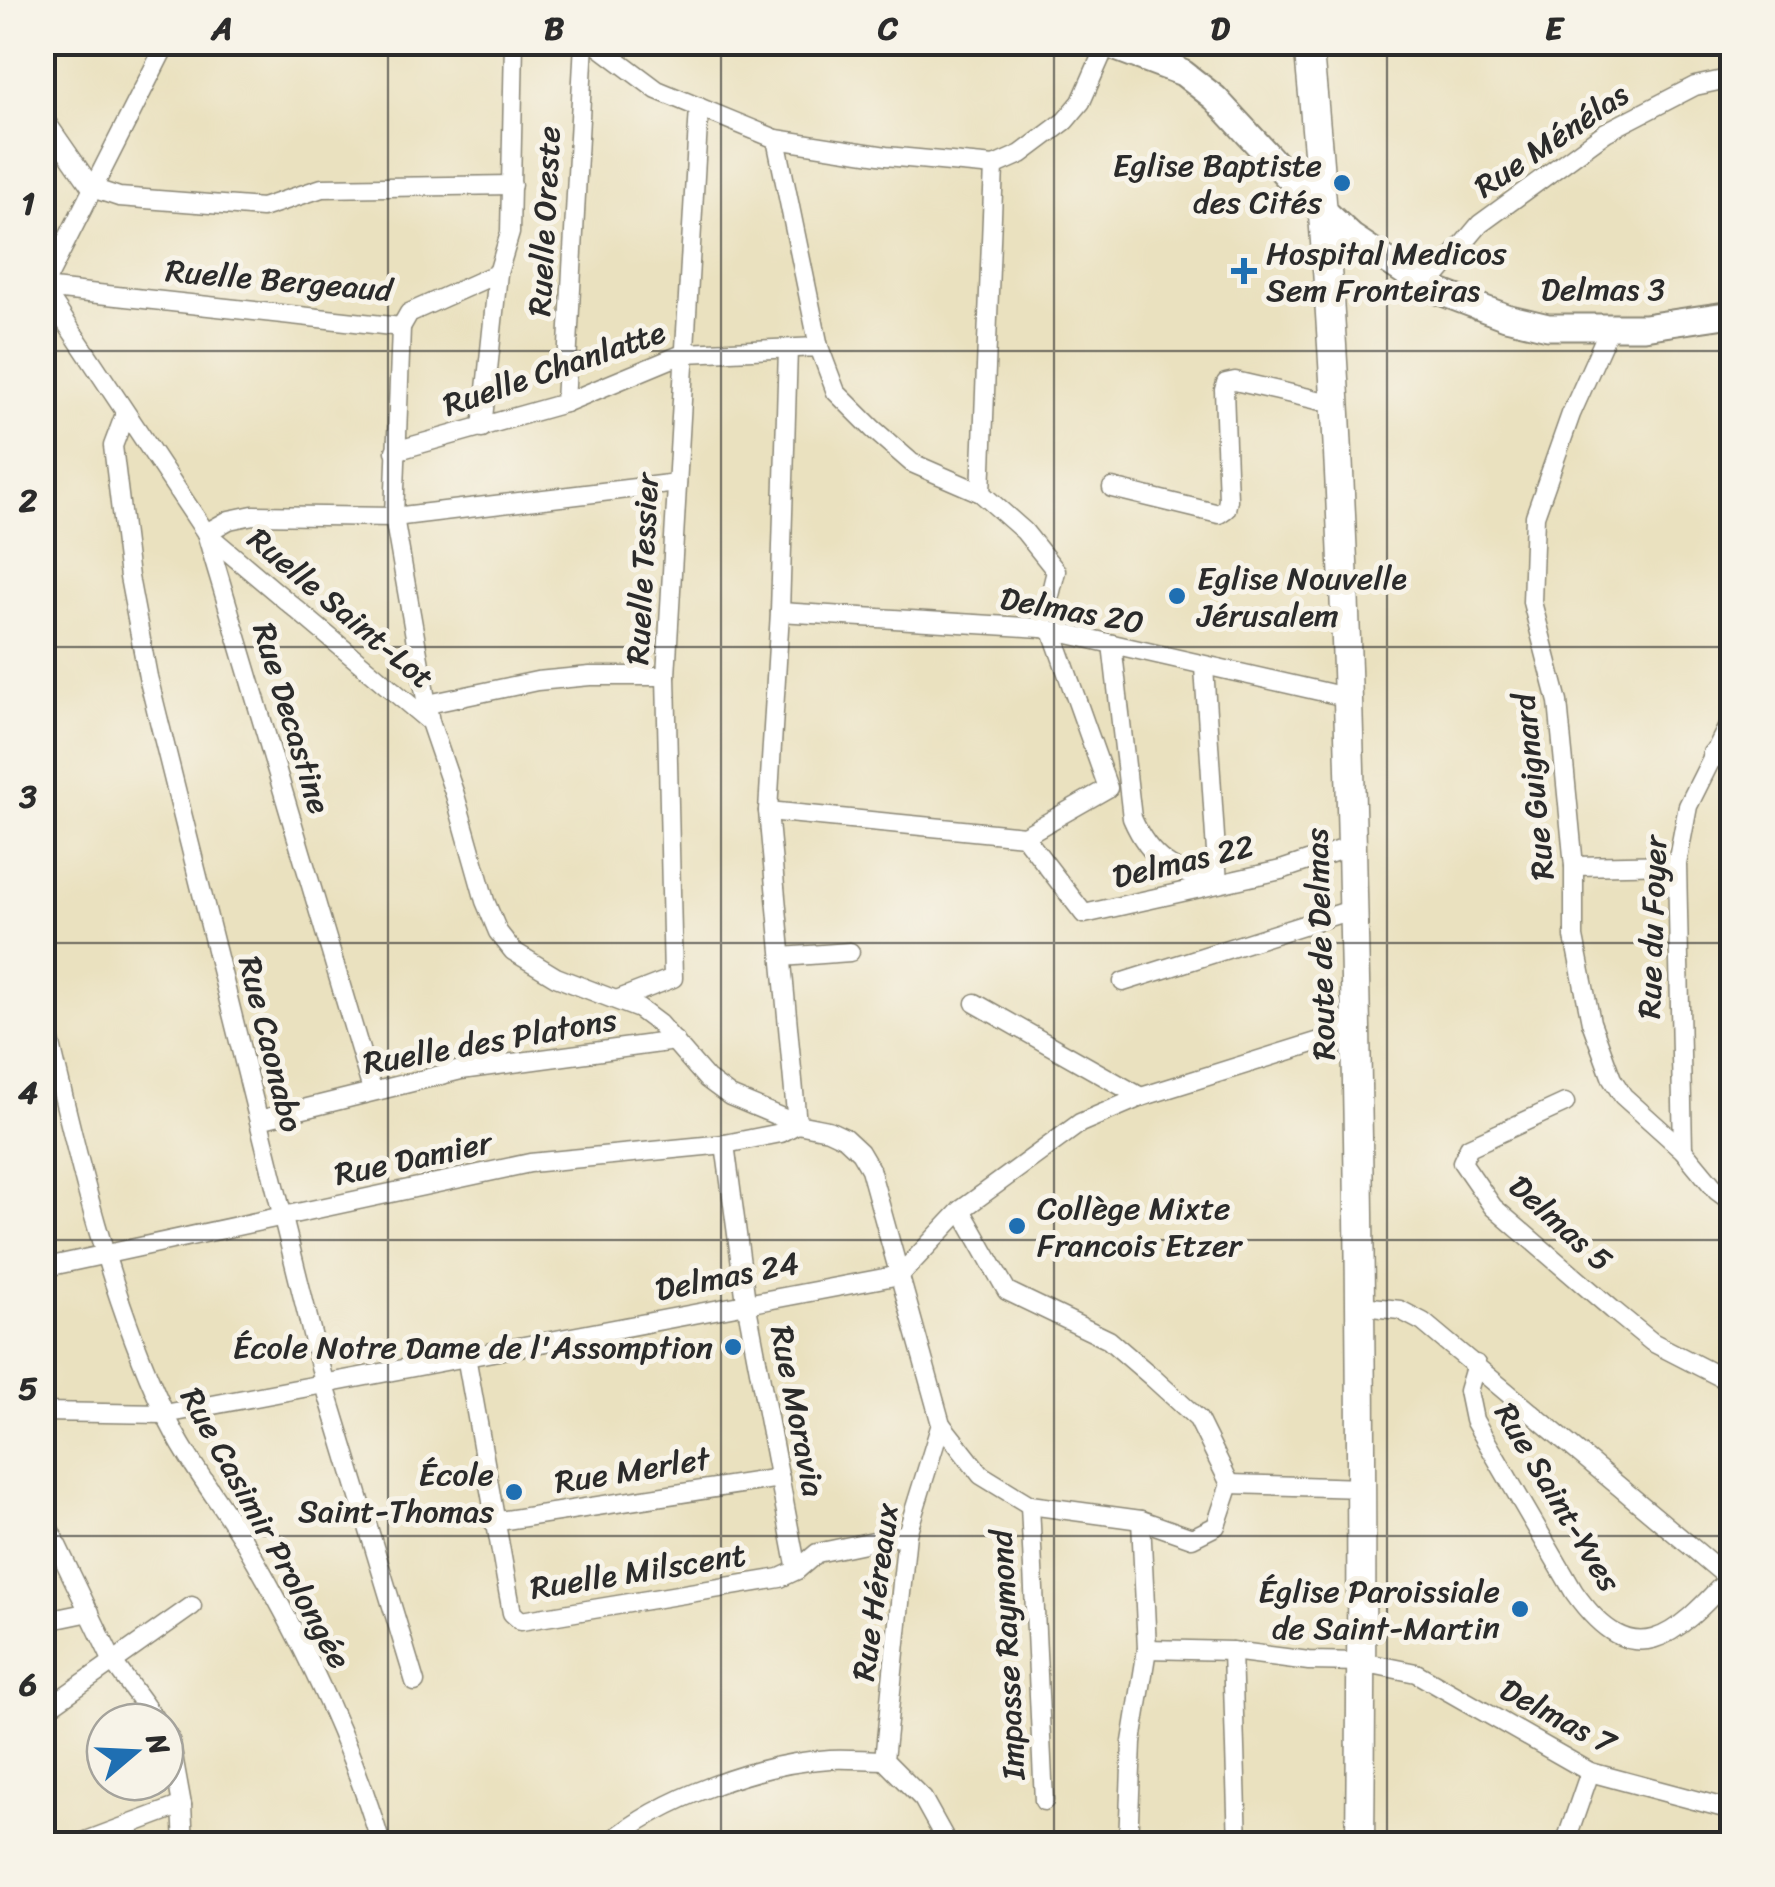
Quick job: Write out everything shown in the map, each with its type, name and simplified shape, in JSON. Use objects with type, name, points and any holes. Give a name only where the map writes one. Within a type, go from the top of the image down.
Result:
[{"type":"main road","name":"Route de Delmas","points":[[1308,42],[1324,210],[1350,698],[1362,1306],[1360,1844]]},
{"type":"street","points":[[43,289],[167,42]]},
{"type":"street","points":[[482,428],[498,273],[510,234],[514,42]]},
{"type":"street","name":"Ruelle Oreste","points":[[565,402],[584,42]]},
{"type":"street","points":[[593,42],[657,90],[776,139],[886,156],[994,166],[1021,154],[1065,121],[1081,102],[1103,44]]},
{"type":"street","points":[[1160,42],[1183,73]]},
{"type":"street","name":"Delmas 3","points":[[1103,44],[1183,73],[1215,98],[1287,176],[1352,237],[1427,287],[1506,317],[1548,327],[1644,327],[1732,318]]},
{"type":"street","name":"Rue Ménélas","points":[[1427,287],[1480,224],[1592,142],[1695,86],[1732,78]]},
{"type":"street","name":"Ruelle Tessier","points":[[619,999],[672,978],[666,676],[699,107]]},
{"type":"street","points":[[42,116],[92,188]]},
{"type":"street","points":[[768,811],[1024,836],[1108,788],[1047,629],[1056,571],[1024,531],[981,493],[912,463],[836,392],[819,348],[776,139]]},
{"type":"street","points":[[981,493],[994,166]]},
{"type":"street","name":"Ruelle Oreste","points":[[92,188],[119,196],[262,208],[322,188],[512,185]]},
{"type":"street","name":"Ruelle Bergeaud","points":[[43,289],[401,327],[410,312],[498,273]]},
{"type":"street","name":"Ruelle Saint-Lot","points":[[43,289],[206,533],[429,713],[485,901],[498,932],[513,951],[533,966],[619,999],[659,1024],[707,1079],[730,1096],[797,1124],[845,1138],[870,1169],[900,1275]]},
{"type":"street","points":[[401,327],[394,517],[429,713],[537,681],[666,676]]},
{"type":"street","name":"Rue Guignard","points":[[1610,327],[1571,414],[1535,516],[1532,602],[1558,702],[1574,866],[1574,937],[1582,988],[1612,1079],[1623,1096],[1683,1150],[1732,1202]]},
{"type":"street","name":"Ruelle Chanlatte","points":[[395,451],[565,402],[684,354],[819,348]]},
{"type":"street","points":[[788,349],[780,612],[768,811],[797,1124]]},
{"type":"street","points":[[1112,488],[1219,514],[1226,509],[1228,500],[1226,383],[1236,381],[1334,404]]},
{"type":"street","name":"Rue Caonabo","points":[[125,414],[113,446],[129,577],[148,677],[324,1382],[416,1682]]},
{"type":"street","points":[[206,533],[229,520],[253,515],[394,517],[677,483]]},
{"type":"street","name":"Rue Decastine","points":[[206,533],[372,1090]]},
{"type":"street","name":"Delmas 20","points":[[780,612],[1047,629],[1350,698]]},
{"type":"street","points":[[1112,644],[1132,818],[1143,843],[1169,867],[1218,883],[1204,667]]},
{"type":"street","name":"Rue du Foyer","points":[[1683,1150],[1677,864],[1688,806],[1732,718]]},
{"type":"street","points":[[1712,753],[1732,764]]},
{"type":"street","name":"Delmas 22","points":[[1024,836],[1084,914],[1281,870],[1352,846]]},
{"type":"street","points":[[1574,866],[1677,864]]},
{"type":"street","points":[[1123,982],[1354,908]]},
{"type":"street","points":[[782,957],[850,952]]},
{"type":"street","points":[[975,1003],[1141,1096]]},
{"type":"street","name":"Rue Casimir Prolongée","points":[[42,1006],[105,1256],[165,1414],[245,1544],[299,1645],[349,1750],[381,1844]]},
{"type":"street","points":[[961,1210],[1008,1291],[1109,1340],[1198,1419],[1230,1484],[1216,1526],[1192,1538],[1141,1520],[1030,1505],[980,1475],[941,1424],[900,1275],[961,1210],[1080,1124],[1141,1096],[1358,1029]]},
{"type":"street","name":"Ruelle des Platons","points":[[259,1120],[460,1070],[675,1041]]},
{"type":"street","name":"Delmas 5","points":[[1565,1102],[1468,1147],[1462,1162],[1492,1207],[1612,1310],[1652,1342],[1732,1383]]},
{"type":"street","name":"Rue Damier","points":[[42,1268],[530,1163],[725,1144],[780,1133],[797,1124]]},
{"type":"street","name":"Rue Moravia","points":[[725,1144],[746,1302],[797,1570]]},
{"type":"street","name":"Delmas 24","points":[[42,1412],[165,1414],[900,1275]]},
{"type":"street","points":[[1362,1306],[1413,1314],[1731,1580]]},
{"type":"street","name":"Ruelle Milscent","points":[[466,1356],[512,1613],[521,1620],[780,1578],[797,1570],[817,1552],[907,1534]]},
{"type":"street","name":"Rue Saint-Yves","points":[[1476,1364],[1468,1391],[1474,1420],[1574,1592],[1608,1629],[1632,1639],[1668,1635],[1688,1622],[1731,1580]]},
{"type":"street","name":"Rue Héreaux","points":[[884,1760],[907,1534],[941,1424]]},
{"type":"street","name":"Rue Merlet","points":[[494,1522],[780,1478]]},
{"type":"street","points":[[1230,1484],[1363,1488]]},
{"type":"street","name":"Impasse Raymond","points":[[1030,1505],[1044,1801]]},
{"type":"street","points":[[1128,1844],[1132,1742],[1147,1649],[1141,1520]]},
{"type":"street","points":[[45,1525],[113,1662],[142,1702]]},
{"type":"street","points":[[42,1712],[192,1606]]},
{"type":"street","points":[[42,1622],[90,1612]]},
{"type":"street","name":"Delmas 7","points":[[1147,1649],[1232,1651],[1308,1661],[1362,1662],[1416,1673],[1590,1772],[1732,1810]]},
{"type":"street","points":[[1232,1651],[1238,1844]]},
{"type":"street","points":[[608,1844],[661,1810],[749,1773],[828,1759],[884,1760],[923,1799],[948,1844]]},
{"type":"street","points":[[1565,1844],[1590,1772]]},
{"type":"street","points":[[181,1802],[184,1844]]},
{"type":"street","points":[[78,1844],[182,1805]]},
{"type":"place","name":"Eglise Baptiste des Cités","points":[[1342,183]]},
{"type":"place","name":"Hospital Medicos Sem Fronteiras","points":[[1244,271]]},
{"type":"place","name":"Eglise Nouvelle Jérusalem","points":[[1177,596]]},
{"type":"place","name":"Collège Mixte Francois Etzer","points":[[1017,1226]]},
{"type":"place","name":"École Notre Dame de l'Assomption","points":[[733,1347]]},
{"type":"place","name":"École Saint-Thomas","points":[[514,1492]]},
{"type":"place","name":"Église Paroissiale de Saint-Martin","points":[[1520,1609]]}]
